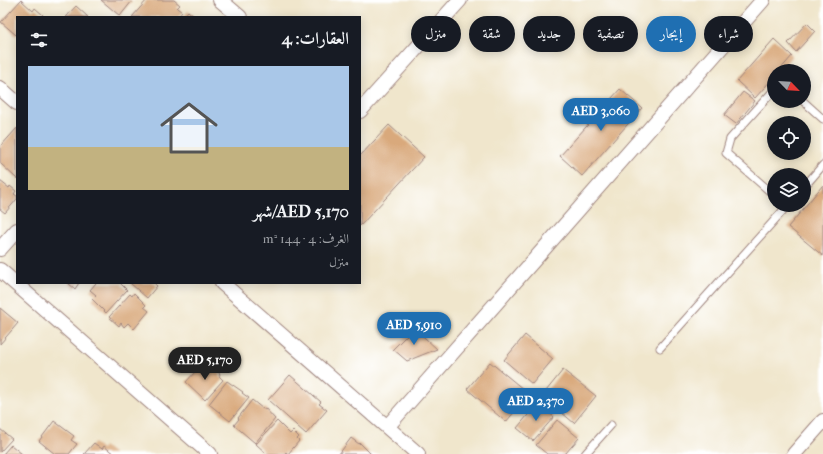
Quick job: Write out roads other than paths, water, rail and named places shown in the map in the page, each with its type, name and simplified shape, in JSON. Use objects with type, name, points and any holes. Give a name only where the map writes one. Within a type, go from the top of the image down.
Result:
[{"type":"street","points":[[220,0],[239,16]]},
{"type":"street","points":[[361,110],[460,0]]},
{"type":"street","points":[[387,427],[763,0]]},
{"type":"street","points":[[0,88],[16,102]]},
{"type":"street","points":[[0,249],[16,231]]},
{"type":"street","points":[[0,270],[210,454]]},
{"type":"street","points":[[223,284],[418,454]]},
{"type":"street","points":[[794,454],[823,421]]},
{"type":"lane","points":[[767,98],[730,139],[726,153],[767,189]]},
{"type":"lane","points":[[811,108],[823,119]]},
{"type":"lane","points":[[811,178],[823,165]]},
{"type":"lane","points":[[660,348],[780,212]]},
{"type":"lane","points":[[586,454],[611,425]]}]
